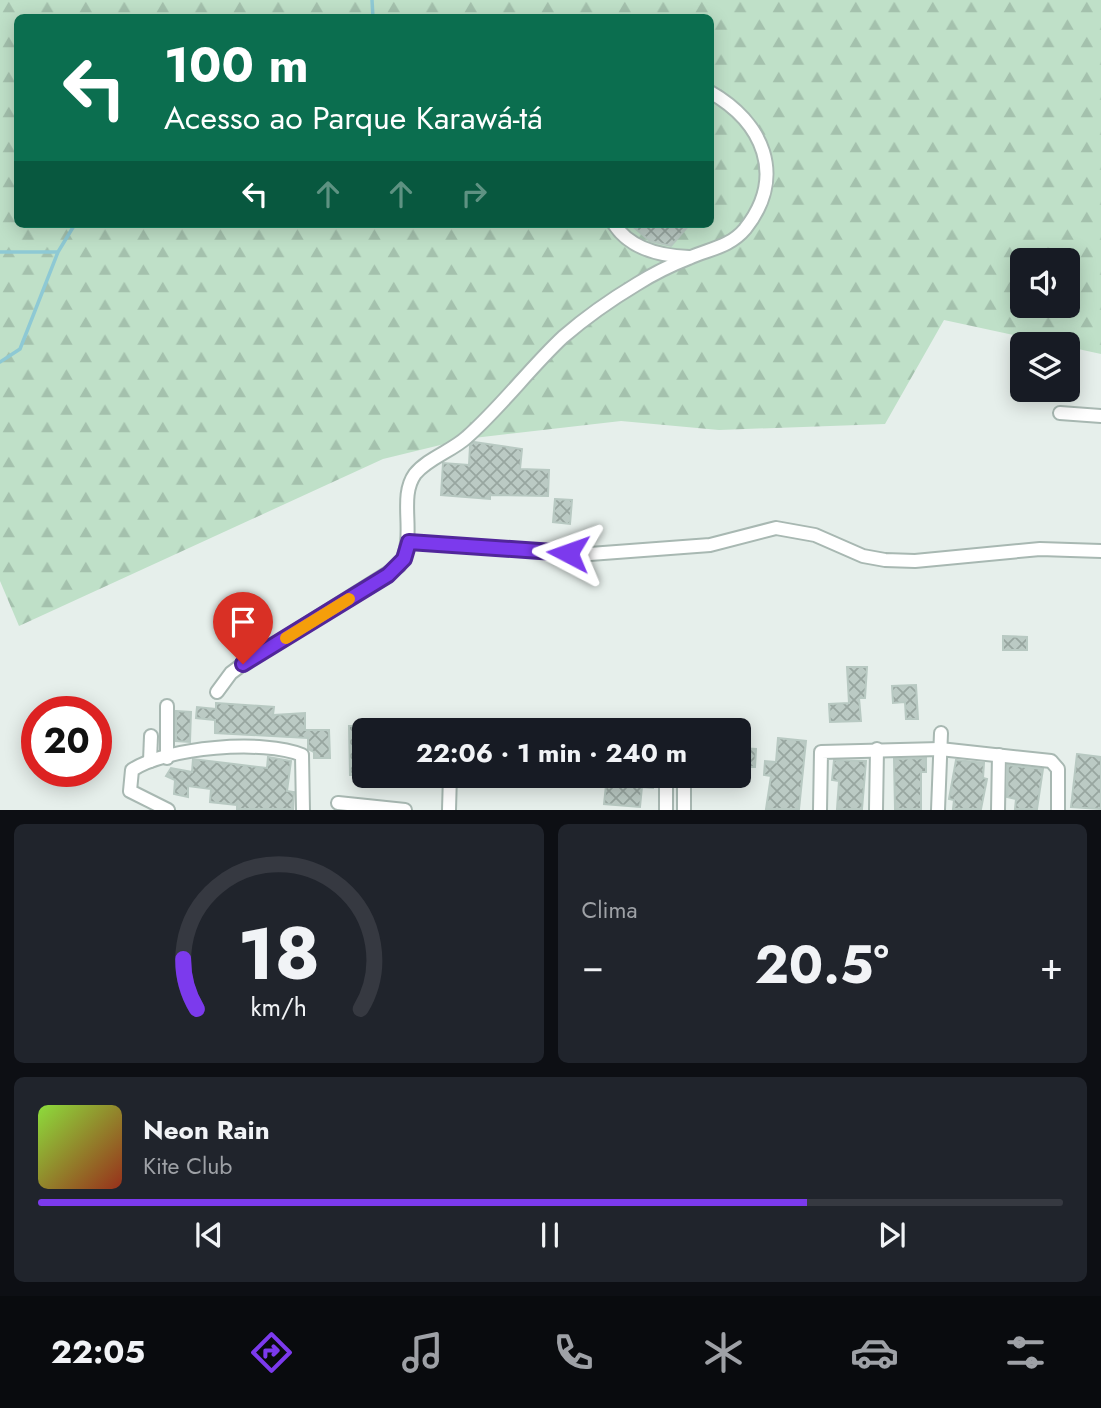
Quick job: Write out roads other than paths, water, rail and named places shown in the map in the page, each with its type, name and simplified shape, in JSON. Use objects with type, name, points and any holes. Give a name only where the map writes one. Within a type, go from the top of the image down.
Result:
[{"type":"street","points":[[217,692],[231,673],[243,664],[388,575],[404,559],[409,542],[409,491],[417,472],[465,439],[565,336],[637,284],[690,257],[721,247],[743,231],[758,208],[766,181],[764,153],[753,127],[735,106],[714,94]]},
{"type":"street","points":[[619,228],[640,247],[667,256],[690,257]]},
{"type":"street","points":[[1060,413],[1101,416]]},
{"type":"street","points":[[409,542],[590,554],[710,545],[776,528],[815,535],[863,556],[885,560],[915,561],[1040,549],[1101,551]]},
{"type":"street","points":[[167,706],[167,758]]},
{"type":"street","points":[[938,810],[941,733]]},
{"type":"street","points":[[150,761],[151,736]]},
{"type":"street","points":[[168,810],[130,791],[132,770],[150,761],[220,746],[299,753],[303,757],[303,810]]},
{"type":"street","points":[[820,810],[820,752],[940,749],[1056,764],[1058,810]]},
{"type":"street","points":[[876,810],[877,750]]},
{"type":"street","points":[[998,810],[999,755]]},
{"type":"street","points":[[449,810],[450,788]]},
{"type":"street","points":[[666,788],[666,810]]},
{"type":"street","points":[[684,788],[684,810]]},
{"type":"street","points":[[338,803],[405,810]]},
{"type":"waterway","points":[[372,0],[373,14]]},
{"type":"waterway","points":[[0,362],[20,349],[58,252],[73,228]]},
{"type":"waterway","points":[[0,252],[57,252]]}]
